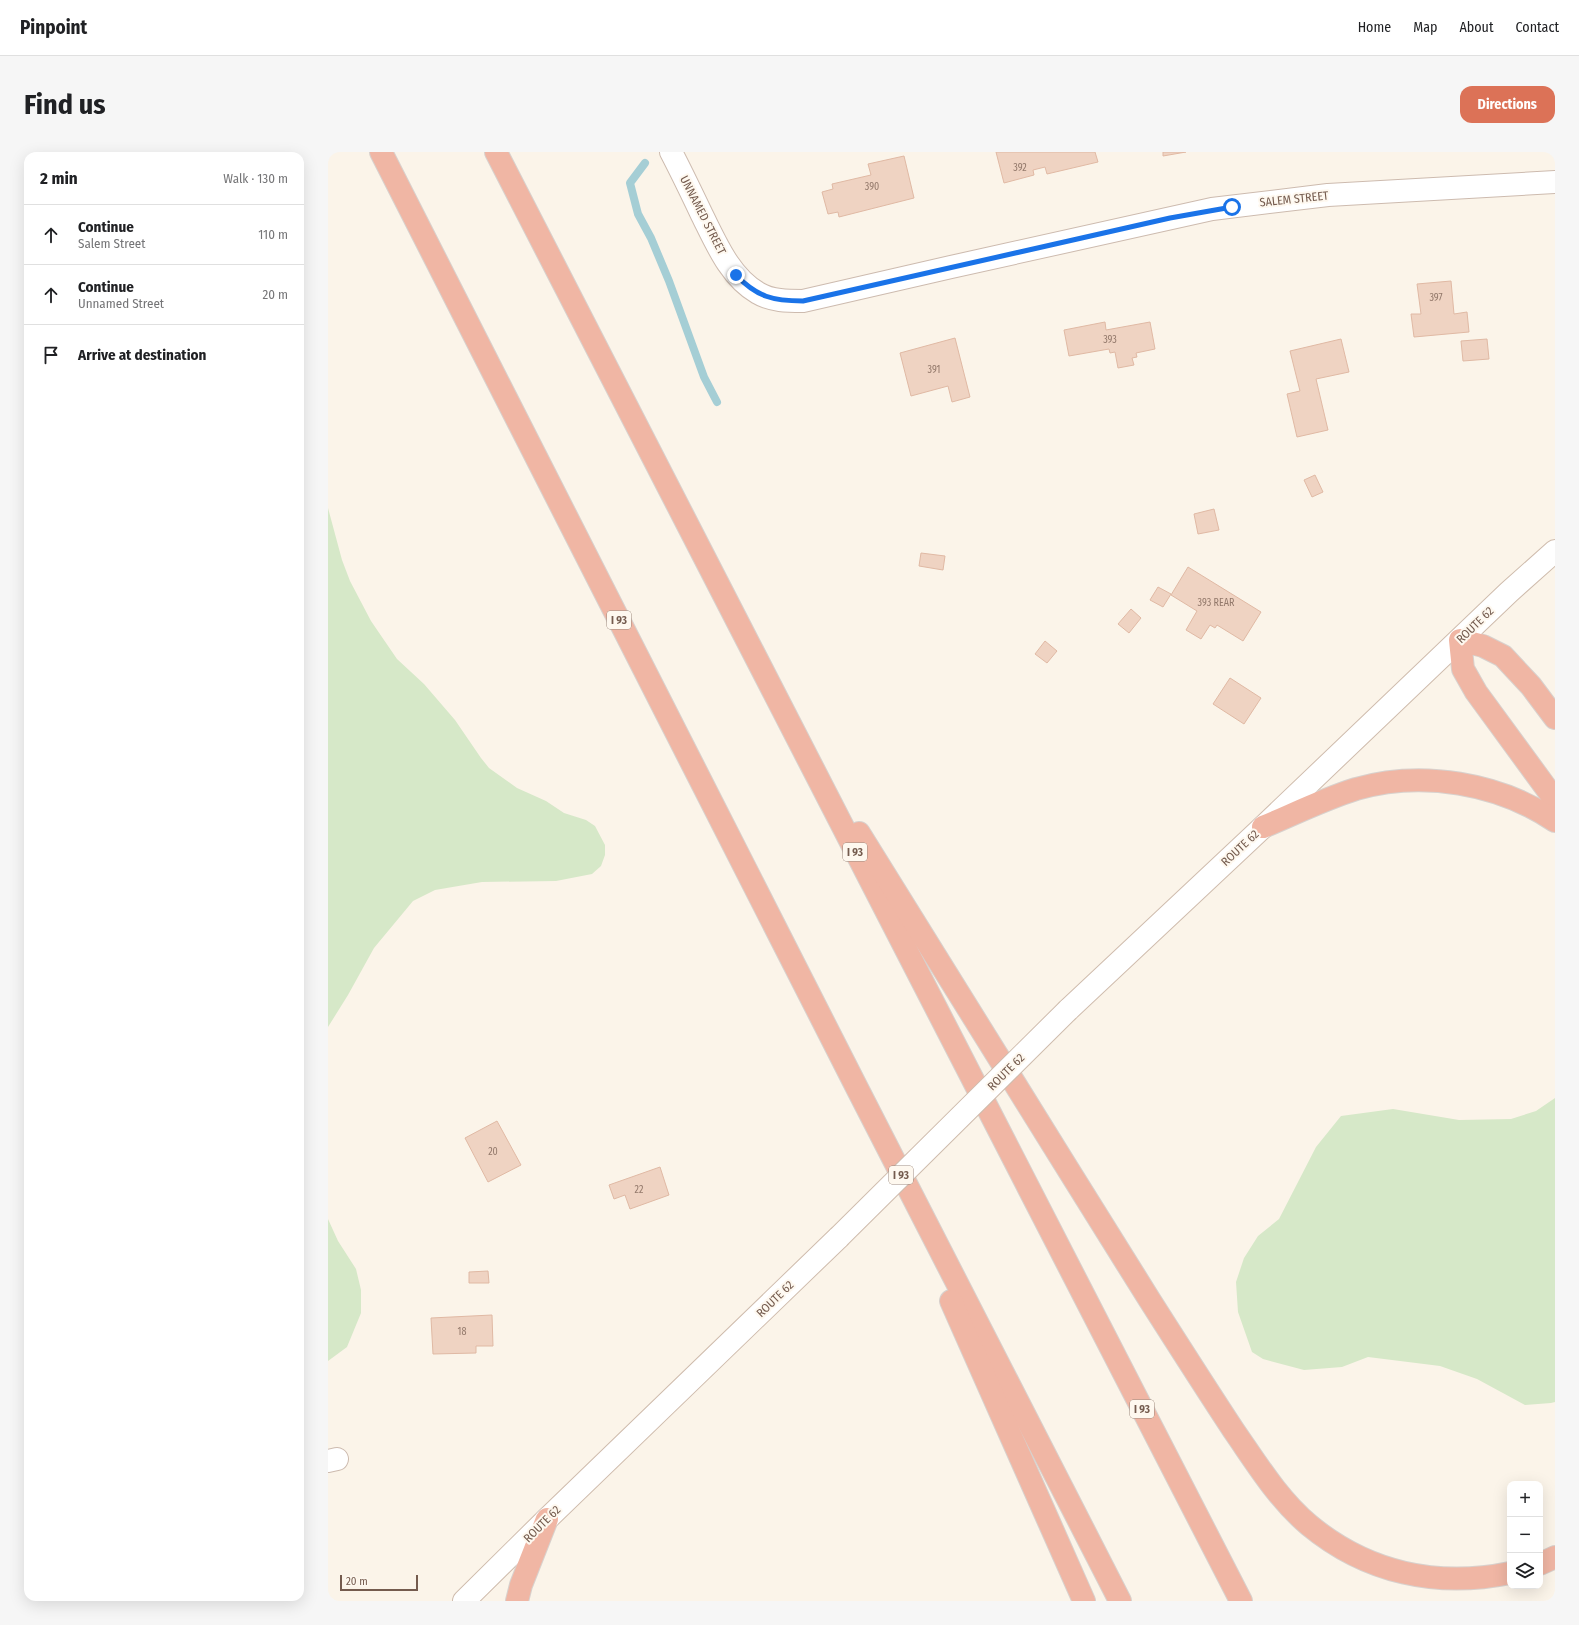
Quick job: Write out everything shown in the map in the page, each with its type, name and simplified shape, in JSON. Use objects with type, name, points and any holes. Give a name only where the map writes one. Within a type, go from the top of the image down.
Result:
[{"type":"highway","name":"I 93","points":[[381,152],[857,1088],[1120,1601]]},
{"type":"highway","name":"I 93","points":[[496,152],[1240,1601]]},
{"type":"highway","points":[[1555,718],[1531,686],[1503,656],[1483,646],[1460,640],[1463,669],[1476,692],[1555,800]]},
{"type":"highway","points":[[772,692],[1052,1146],[1190,1364],[1256,1464],[1279,1494],[1295,1511],[1326,1538],[1360,1558],[1383,1567],[1426,1578],[1440,1579],[1478,1579],[1507,1574]]},
{"type":"highway","points":[[1263,827],[1357,789],[1382,784],[1415,781],[1455,783],[1494,792],[1544,814],[1555,821]]},
{"type":"highway","points":[[857,1088],[1084,1601]]},
{"type":"highway","points":[[517,1601],[521,1585],[547,1518]]},
{"type":"highway","points":[[1543,1563],[1555,1557]]},
{"type":"main road","name":"UNNAMED STREET","points":[[671,152],[721,253],[736,275],[751,289],[760,294],[786,301],[803,301]]},
{"type":"main road","name":"SALEM STREET","points":[[803,301],[1212,209],[1328,195],[1555,182]]},
{"type":"main road","name":"ROUTE 62","points":[[464,1601],[547,1518],[839,1237],[1068,1010],[1263,827],[1509,592],[1555,551]]},
{"type":"green space","points":[[328,508],[342,560],[350,581],[371,621],[397,659],[424,684],[455,720],[489,768],[517,788],[546,801],[564,813],[586,820],[595,826],[605,845],[605,855],[601,866],[592,874],[556,881],[482,882],[435,890],[413,901],[374,948],[328,1027]]},
{"type":"green space","points":[[1555,1098],[1555,1402],[1525,1405],[1477,1379],[1440,1366],[1368,1357],[1342,1367],[1304,1370],[1263,1359],[1252,1352],[1238,1312],[1236,1282],[1244,1258],[1258,1236],[1279,1219],[1316,1147],[1341,1116],[1393,1109],[1459,1120],[1511,1119],[1536,1111]]},
{"type":"green space","points":[[328,1219],[338,1241],[356,1269],[361,1290],[361,1313],[347,1347],[328,1361]]},
{"type":"building","points":[[996,152],[1095,152],[1098,162],[1047,174],[1045,167],[1033,170],[1034,175],[1004,183]]},
{"type":"building","points":[[1163,152],[1186,152],[1163,156]]},
{"type":"building","points":[[904,156],[914,198],[839,217],[838,212],[828,214],[822,192],[833,189],[832,184],[871,175],[868,164]]},
{"type":"building","points":[[1451,281],[1454,314],[1467,312],[1469,332],[1414,337],[1411,314],[1421,314],[1417,284]]},
{"type":"building","points":[[1105,322],[1106,330],[1150,322],[1155,349],[1136,353],[1137,357],[1132,358],[1134,365],[1118,368],[1115,352],[1110,353],[1109,349],[1069,356],[1064,330]]},
{"type":"building","points":[[955,338],[970,397],[952,402],[948,386],[911,396],[900,353]]},
{"type":"building","points":[[1341,339],[1349,372],[1316,379],[1328,430],[1297,437],[1287,394],[1300,391],[1290,351]]},
{"type":"building","points":[[1487,339],[1489,359],[1463,361],[1461,341]]},
{"type":"building","points":[[1315,475],[1323,492],[1312,497],[1304,480]]},
{"type":"building","points":[[1214,509],[1219,530],[1198,534],[1194,514]]},
{"type":"building","points":[[921,553],[945,556],[943,570],[919,566]]},
{"type":"building","points":[[1188,567],[1261,612],[1243,641],[1217,625],[1215,628],[1210,625],[1201,639],[1186,630],[1197,611],[1171,595]]},
{"type":"building","points":[[1158,587],[1171,594],[1163,607],[1150,600]]},
{"type":"building","points":[[1131,609],[1141,618],[1129,633],[1118,624]]},
{"type":"building","points":[[1045,641],[1057,651],[1047,663],[1035,654]]},
{"type":"building","points":[[1230,678],[1261,698],[1244,724],[1213,704]]},
{"type":"building","points":[[497,1121],[521,1165],[488,1182],[465,1138]]},
{"type":"building","points":[[660,1167],[669,1195],[630,1209],[625,1195],[614,1199],[609,1185]]},
{"type":"building","points":[[488,1271],[489,1283],[469,1283],[469,1272]]},
{"type":"building","points":[[492,1315],[493,1346],[476,1346],[476,1353],[433,1354],[431,1318]]},
{"type":"waterway","points":[[645,163],[630,183],[638,214],[651,238],[669,281],[704,377],[717,402]]},
{"type":"route","points":[[736,275],[751,289],[760,294],[786,301],[803,301],[1170,218],[1212,209],[1232,207]]}]
